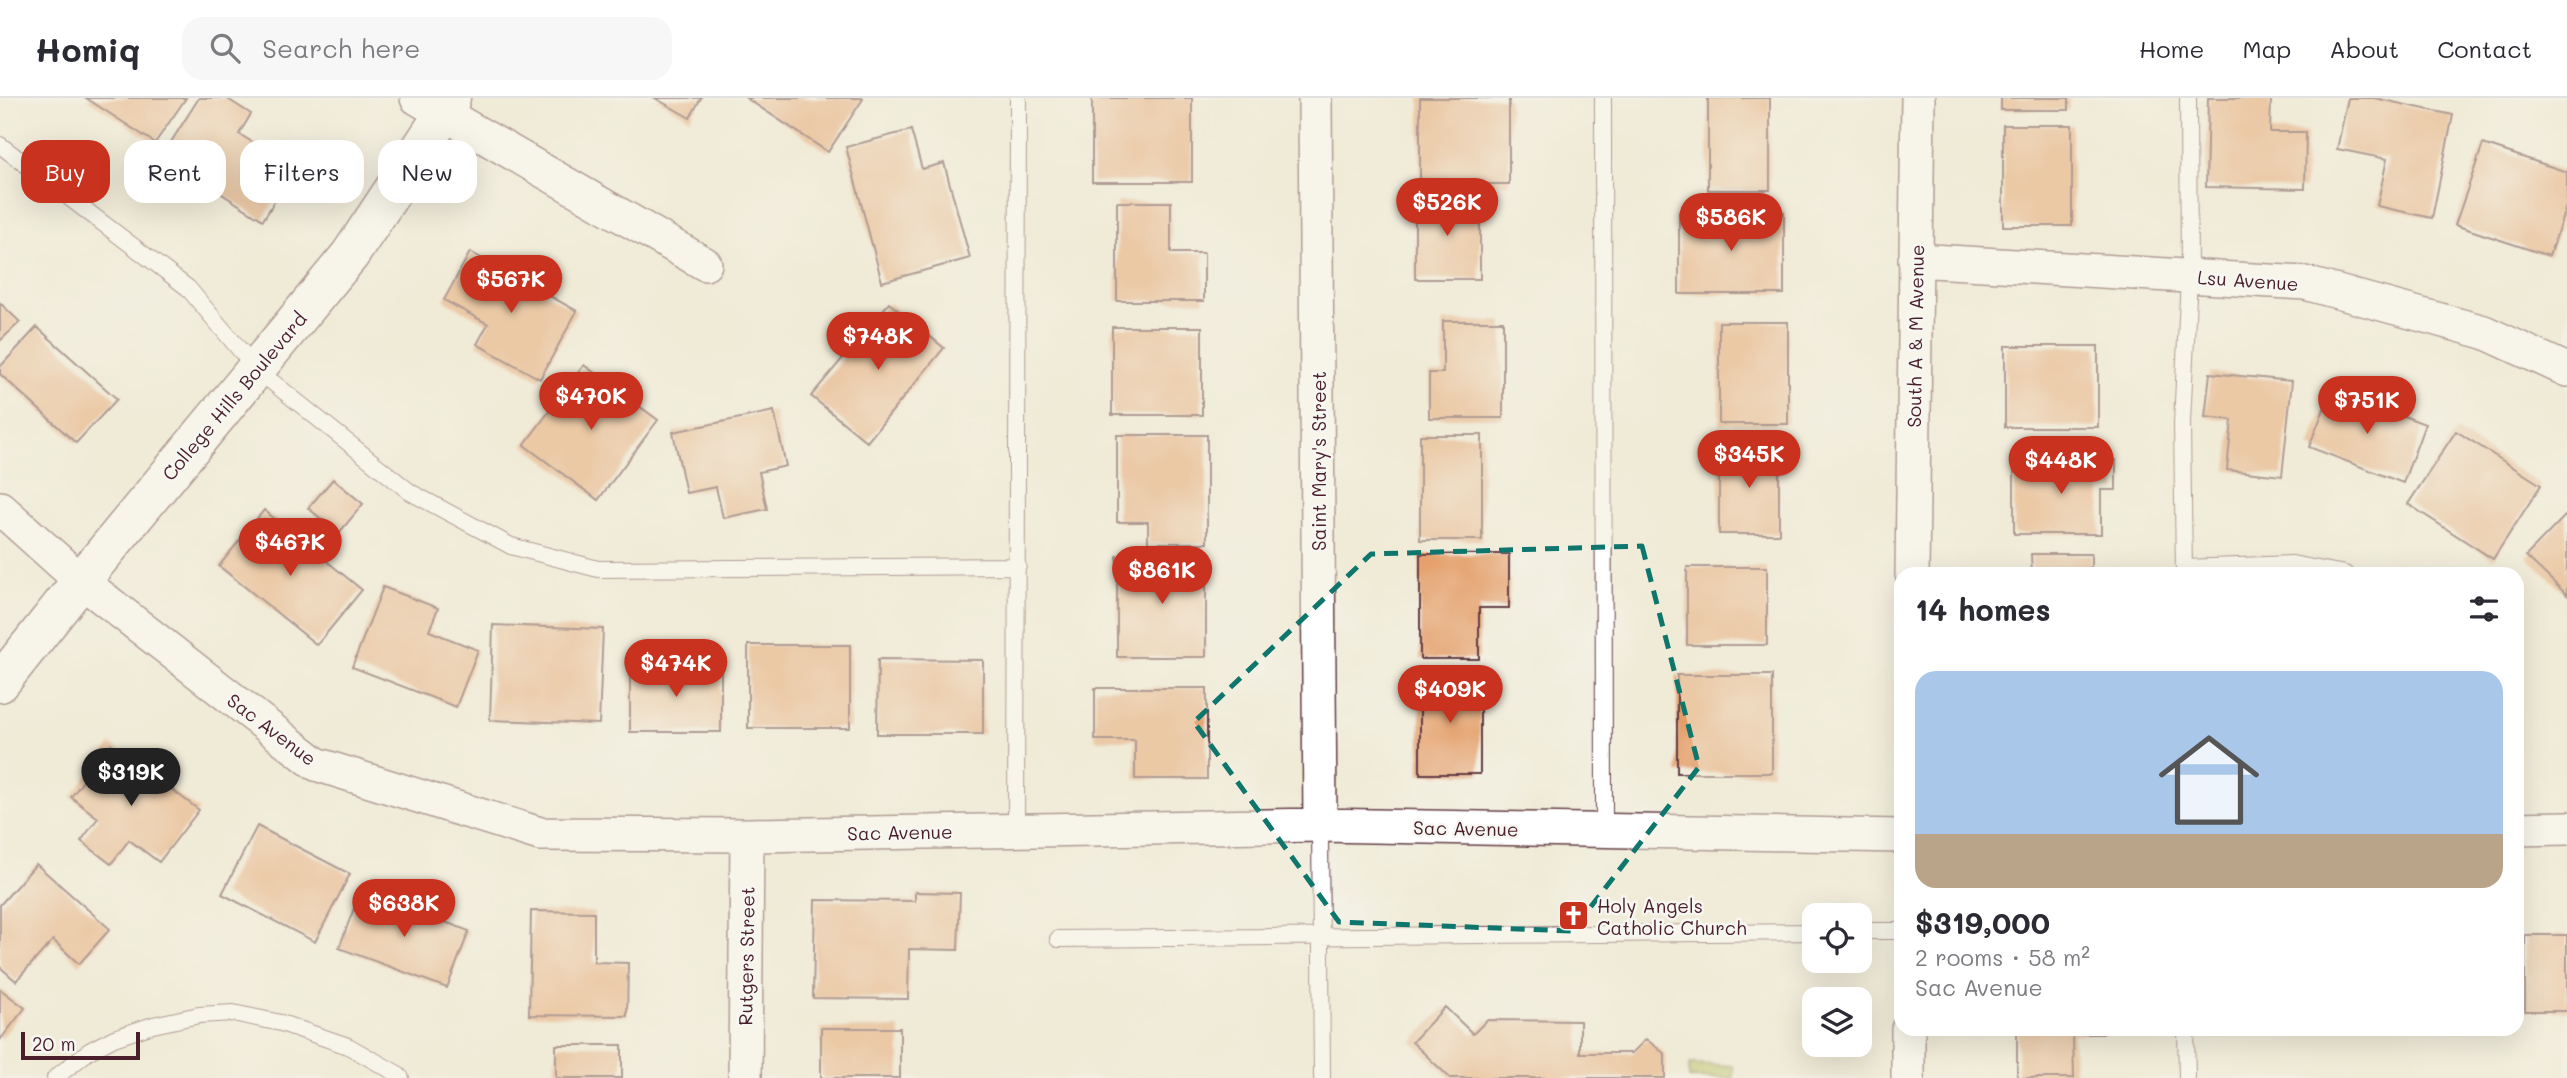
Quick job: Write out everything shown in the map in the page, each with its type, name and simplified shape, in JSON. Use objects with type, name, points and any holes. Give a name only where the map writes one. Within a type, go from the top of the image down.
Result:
[{"type":"street","name":"Saint Mary's Street","points":[[1315,98],[1320,825]]},
{"type":"street","name":"South A & M Avenue","points":[[1912,567],[1918,98]]},
{"type":"street","points":[[437,104],[705,264]]},
{"type":"street","name":"College Hills Boulevard","points":[[0,683],[350,255],[437,104]]},
{"type":"street","name":"Lsu Avenue","points":[[1915,260],[2305,283],[2484,332],[2567,370]]},
{"type":"street","name":"Sac Avenue","points":[[0,508],[81,581],[316,764],[540,834],[747,835],[1320,825],[1894,836]]},
{"type":"street","points":[[2524,829],[2567,828]]},
{"type":"street","name":"Rutgers Street","points":[[745,1078],[747,835]]},
{"type":"street","points":[[1908,1036],[1908,1078]]},
{"type":"lane","points":[[1016,831],[1018,98]]},
{"type":"lane","points":[[1602,98],[1604,831]]},
{"type":"lane","points":[[2184,567],[2182,423],[2189,276],[2188,98]]},
{"type":"lane","points":[[0,145],[188,288],[256,369],[410,492],[511,546],[598,569],[1018,566]]},
{"type":"lane","points":[[2246,567],[2292,564],[2308,567]]},
{"type":"lane","points":[[1320,825],[1322,1078]]},
{"type":"lane","points":[[1872,931],[1894,931]]},
{"type":"lane","points":[[1058,939],[1802,932]]},
{"type":"lane","points":[[55,1078],[89,1051],[114,1038],[153,1025],[199,1015],[233,1013],[281,1023],[348,1046],[401,1078]]},
{"type":"lane","points":[[2186,1036],[2187,1078]]},
{"type":"highlighted area","points":[[1642,546],[1699,767],[1572,931],[1339,922],[1194,722],[1371,554]]},
{"type":"green space","points":[[1689,1064],[1733,1066],[1733,1078],[1689,1078]]},
{"type":"building","points":[[86,98],[186,98],[157,140],[150,140]]},
{"type":"building","points":[[199,98],[226,98],[251,114],[239,134],[249,140],[240,140],[240,203],[273,203],[263,220],[226,197],[226,140],[172,140]]},
{"type":"building","points":[[655,98],[701,98],[690,118]]},
{"type":"building","points":[[746,98],[861,98],[863,99],[828,152]]},
{"type":"building","points":[[1092,98],[1192,98],[1192,182],[1092,182]]},
{"type":"building","points":[[1420,98],[1509,98],[1509,184],[1420,184]]},
{"type":"building","points":[[1708,98],[1770,98],[1770,190],[1708,190]]},
{"type":"building","points":[[2001,98],[2069,98],[2069,110],[2001,110]]},
{"type":"building","points":[[2208,98],[2271,98],[2270,132],[2306,132],[2305,189],[2206,187]]},
{"type":"building","points":[[2348,98],[2374,98],[2453,115],[2432,218],[2377,206],[2387,159],[2337,149]]},
{"type":"building","points":[[2003,125],[2072,125],[2072,226],[2003,226]]},
{"type":"building","points":[[911,130],[922,169],[944,163],[970,258],[882,282],[846,147]]},
{"type":"building","points":[[2483,144],[2567,172],[2567,204],[2549,256],[2455,225]]},
{"type":"building","points":[[1415,196],[1480,196],[1480,279],[1415,279]]},
{"type":"building","points":[[1117,202],[1171,202],[1171,253],[1204,253],[1204,301],[1117,301]]},
{"type":"building","points":[[1679,212],[1784,212],[1784,294],[1679,294]]},
{"type":"building","points":[[470,252],[577,311],[540,379],[477,344],[488,324],[444,300]]},
{"type":"building","points":[[0,303],[20,322],[0,341]]},
{"type":"building","points":[[889,303],[944,348],[867,442],[811,396]]},
{"type":"building","points":[[1443,321],[1503,321],[1503,418],[1429,418],[1429,373],[1443,373]]},
{"type":"building","points":[[1719,322],[1788,322],[1788,424],[1719,424]]},
{"type":"building","points":[[37,327],[117,399],[76,443],[0,374],[0,367]]},
{"type":"building","points":[[1112,327],[1202,327],[1202,415],[1112,415]]},
{"type":"building","points":[[2005,346],[2098,346],[2098,427],[2005,427]]},
{"type":"building","points":[[584,365],[658,420],[598,500],[524,445]]},
{"type":"building","points":[[2210,373],[2292,381],[2282,476],[2227,470],[2232,420],[2205,417]]},
{"type":"building","points":[[2332,389],[2425,424],[2403,483],[2309,447]]},
{"type":"building","points":[[774,411],[786,466],[759,472],[767,509],[723,518],[716,487],[686,493],[673,432]]},
{"type":"building","points":[[2456,431],[2541,485],[2493,559],[2408,504]]},
{"type":"building","points":[[1117,435],[1207,435],[1207,543],[1148,543],[1148,522],[1117,522]]},
{"type":"building","points":[[1420,435],[1482,435],[1482,540],[1420,540]]},
{"type":"building","points":[[1719,445],[1779,445],[1779,534],[1719,534]]},
{"type":"building","points":[[2014,460],[2116,460],[2116,490],[2101,490],[2101,534],[2014,534]]},
{"type":"building","points":[[333,479],[363,504],[339,533],[308,508]]},
{"type":"building","points":[[264,510],[362,590],[317,645],[219,566]]},
{"type":"building","points":[[2565,516],[2567,517],[2567,595],[2526,556]]},
{"type":"building","points":[[1420,554],[1509,554],[1509,608],[1479,608],[1479,659],[1420,659]]},
{"type":"building","points":[[2031,554],[2091,554],[2091,567],[2032,567]]},
{"type":"building","points":[[1117,556],[1206,556],[1206,657],[1117,657]]},
{"type":"building","points":[[1687,567],[1767,567],[1767,645],[1687,645]]},
{"type":"building","points":[[383,587],[438,608],[429,631],[478,650],[456,707],[352,667]]},
{"type":"building","points":[[493,625],[603,629],[599,724],[490,720]]},
{"type":"building","points":[[748,645],[850,645],[850,728],[748,728]]},
{"type":"building","points":[[878,659],[983,660],[983,734],[877,734]]},
{"type":"building","points":[[630,666],[721,666],[721,732],[630,732]]},
{"type":"building","points":[[1677,675],[1772,675],[1772,773],[1677,773]]},
{"type":"building","points":[[1420,676],[1480,676],[1480,774],[1420,774]]},
{"type":"building","points":[[1095,688],[1207,688],[1207,779],[1135,779],[1135,740],[1095,740]]},
{"type":"building","points":[[111,744],[199,810],[159,862],[129,840],[111,864],[81,841],[98,818],[71,797]]},
{"type":"building","points":[[257,826],[350,874],[315,942],[222,894]]},
{"type":"building","points":[[36,864],[110,929],[79,964],[53,940],[16,981],[0,967],[0,905]]},
{"type":"building","points":[[361,890],[469,931],[447,988],[339,948]]},
{"type":"building","points":[[915,892],[960,893],[958,950],[909,949],[908,999],[813,998],[815,900],[915,901]]},
{"type":"building","points":[[531,911],[594,912],[594,962],[628,963],[627,1016],[529,1015]]},
{"type":"building","points":[[2525,935],[2567,935],[2567,1011],[2525,1011]]},
{"type":"building","points":[[0,989],[25,1008],[0,1040]]},
{"type":"building","points":[[1445,1007],[1473,1034],[1487,1020],[1580,1021],[1580,1053],[1632,1053],[1646,1039],[1665,1054],[1665,1078],[1450,1078],[1412,1042]]},
{"type":"building","points":[[821,1028],[900,1028],[900,1078],[821,1078]]},
{"type":"building","points":[[2017,1036],[2073,1036],[2074,1078],[2017,1078]]},
{"type":"building","points":[[556,1045],[622,1045],[622,1078],[556,1078]]},
{"type":"place","name":"Holy Angels Catholic Church","points":[[1574,916]]}]
